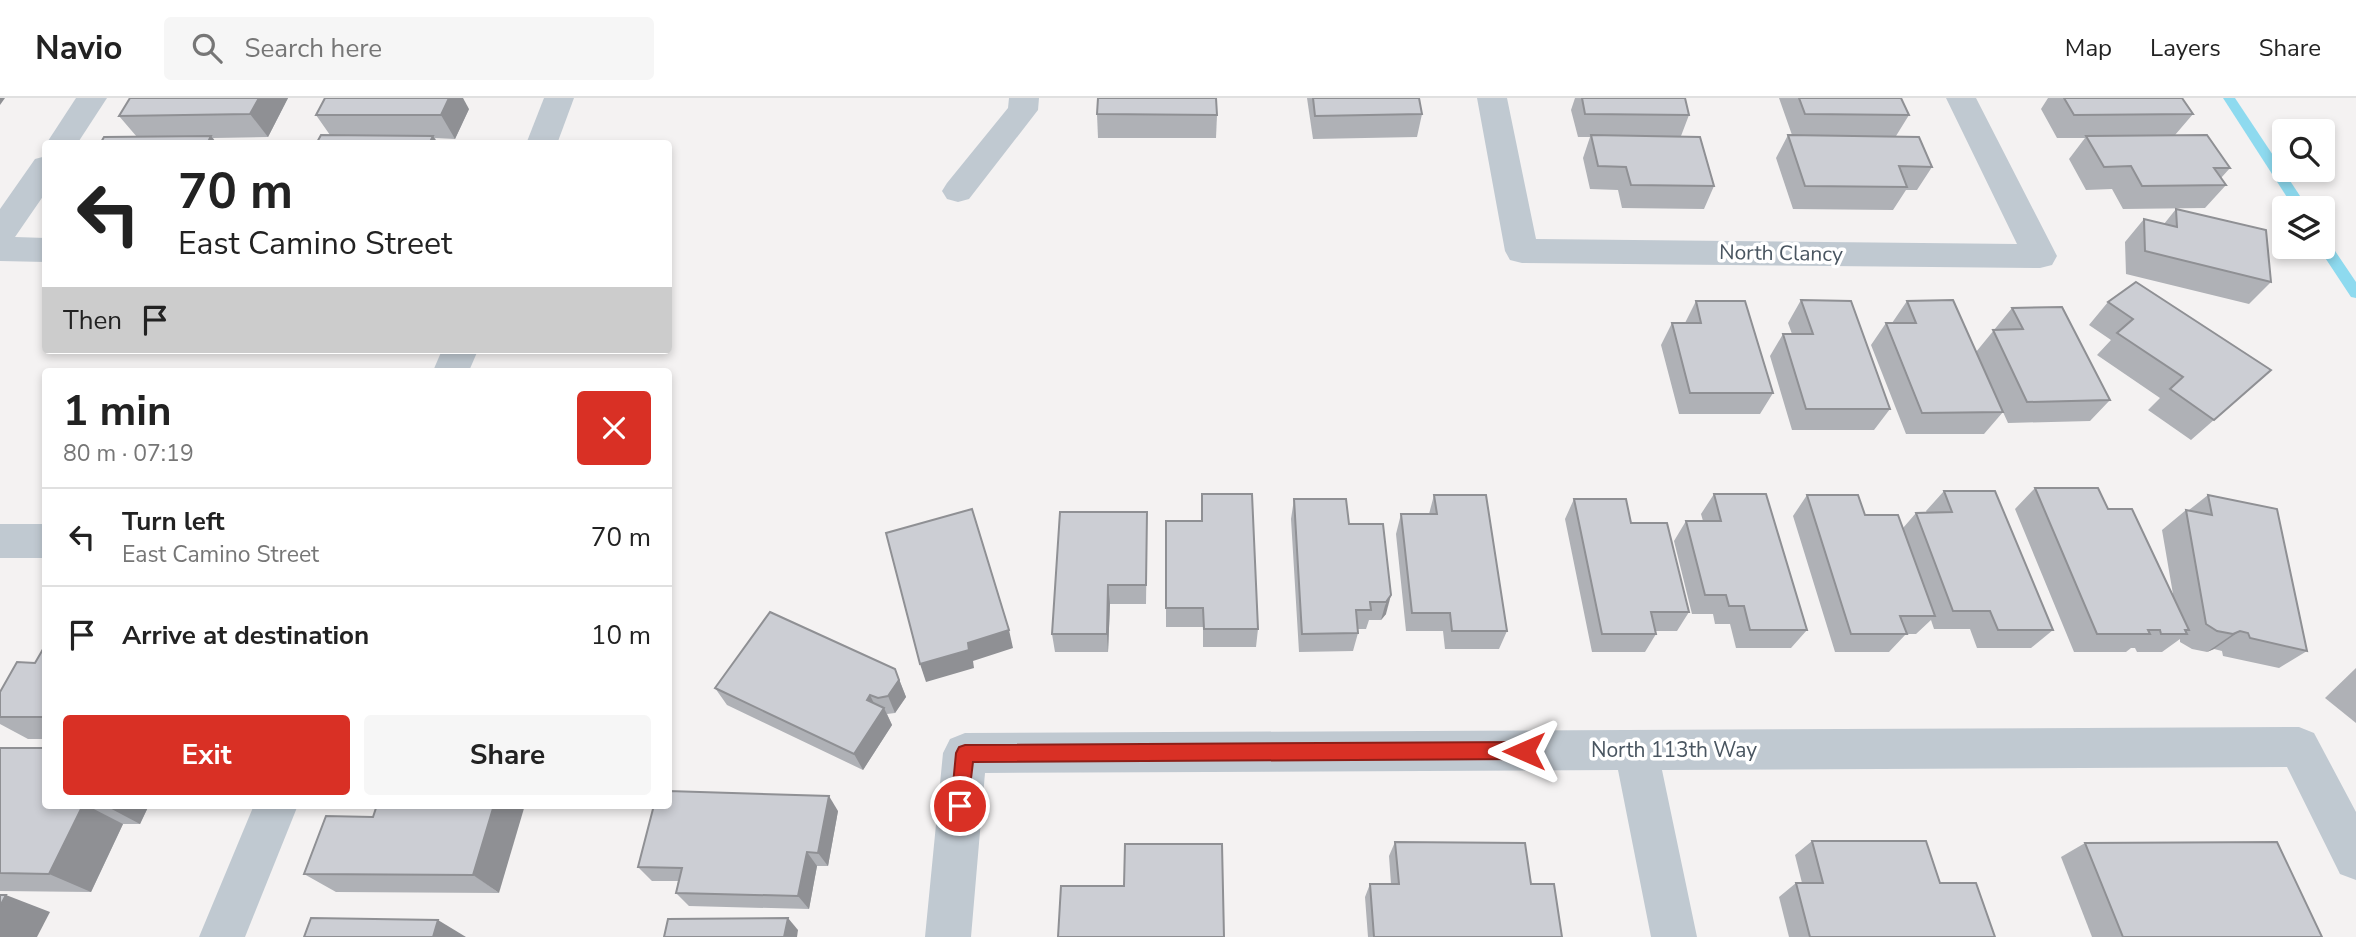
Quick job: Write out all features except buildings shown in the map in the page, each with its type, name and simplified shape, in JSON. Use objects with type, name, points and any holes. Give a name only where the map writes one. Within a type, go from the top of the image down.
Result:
[{"type":"street","points":[[64,140],[92,98]]},
{"type":"street","points":[[543,140],[559,98]]},
{"type":"street","points":[[958,191],[1023,110],[1024,98]]},
{"type":"street","name":"North Clancy","points":[[1492,98],[1522,251],[2040,256],[1961,98]]},
{"type":"street","points":[[0,234],[42,173]]},
{"type":"street","points":[[0,250],[42,250]]},
{"type":"street","points":[[0,541],[42,541]]},
{"type":"street","name":"North 113th Way","points":[[948,937],[965,753],[2299,747],[2356,858]]},
{"type":"street","points":[[1636,750],[1674,937]]},
{"type":"street","points":[[222,937],[274,809]]},
{"type":"waterway","points":[[2229,98],[2293,196]]},
{"type":"waterway","points":[[2333,259],[2356,293]]},
{"type":"route","points":[[960,806],[965,753],[1524,751]]}]
